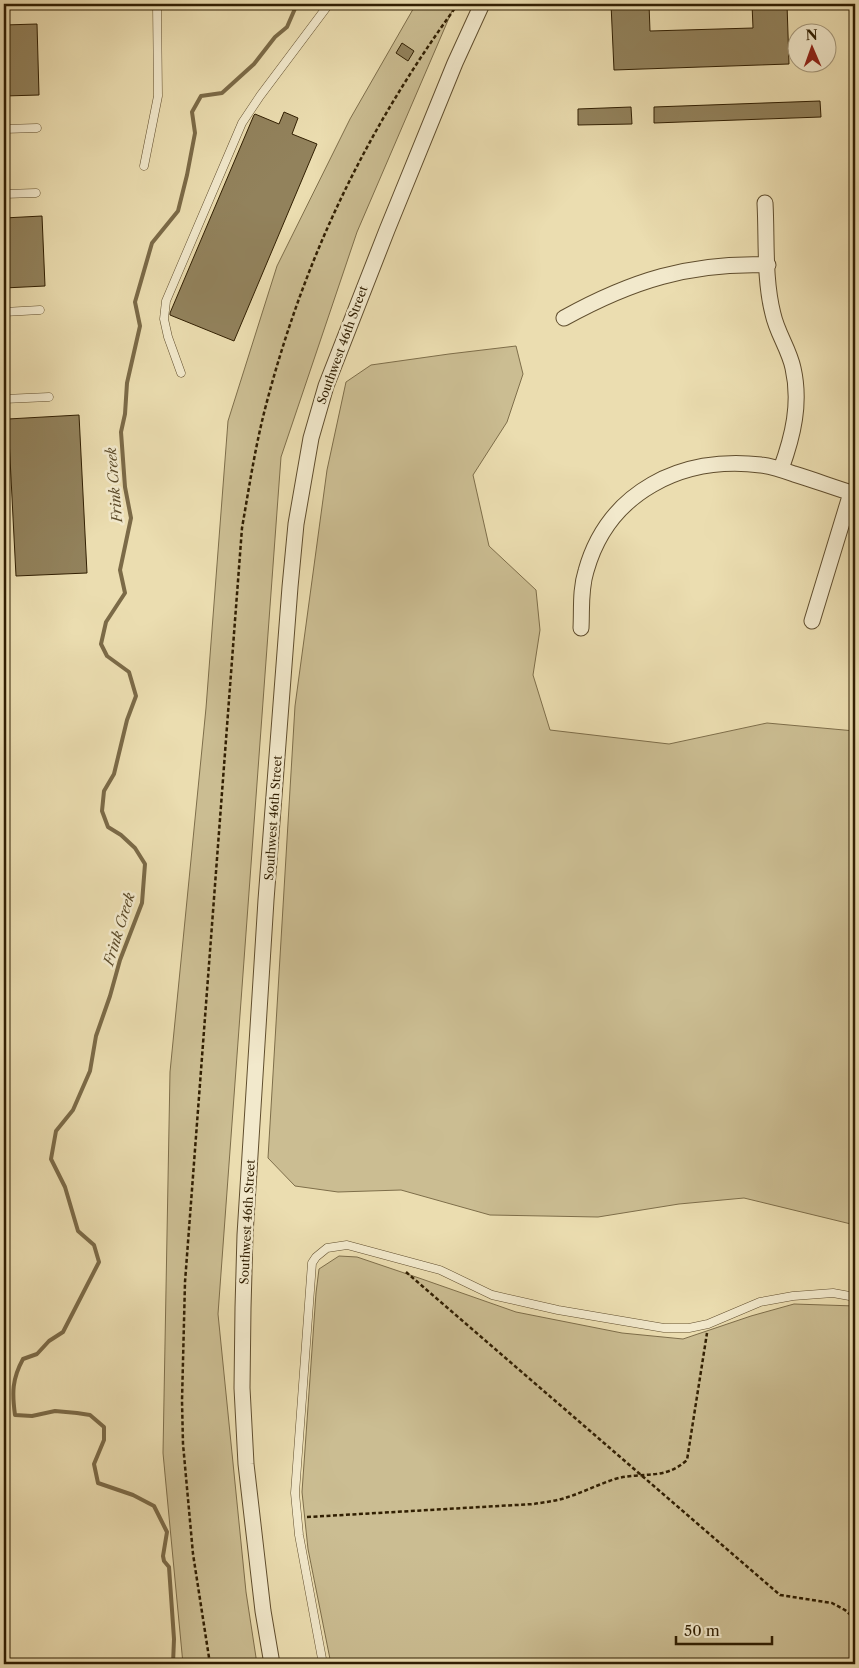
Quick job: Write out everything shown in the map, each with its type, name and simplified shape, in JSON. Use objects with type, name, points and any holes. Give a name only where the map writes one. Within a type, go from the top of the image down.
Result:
[{"type":"street","name":"Southwest 46th Street","points":[[272,1664],[263,1611],[246,1464],[242,1388],[243,1308],[245,1235],[267,891],[296,524],[311,438],[326,386],[394,212],[455,63],[482,4]]},
{"type":"street","points":[[765,203],[768,290],[773,316],[793,368],[797,396],[795,424],[781,470]]},
{"type":"street","points":[[564,318],[614,293],[664,275],[698,268],[768,266]]},
{"type":"street","points":[[581,628],[583,585],[586,570],[596,543],[623,506],[634,496],[659,480],[700,466],[732,462],[763,465],[853,493],[812,621]]},
{"type":"lane","points":[[4,4],[29,4]]},
{"type":"lane","points":[[144,166],[158,96],[157,4]]},
{"type":"lane","points":[[181,373],[168,338],[164,319],[166,301],[242,123],[329,4]]},
{"type":"lane","points":[[4,129],[37,128]]},
{"type":"lane","points":[[4,194],[36,193]]},
{"type":"lane","points":[[4,312],[40,310]]},
{"type":"lane","points":[[4,400],[49,397]]},
{"type":"lane","points":[[323,1664],[312,1608],[295,1493],[312,1263],[327,1248],[347,1245],[440,1270],[492,1295],[558,1310],[664,1328],[689,1328],[708,1324],[760,1302],[793,1296],[833,1293],[855,1297]]},
{"type":"path","points":[[210,1664],[193,1554],[184,1444],[182,1401],[183,1325],[242,528],[251,474],[280,352],[300,292],[322,238],[373,133],[402,84],[458,4]]},
{"type":"path","points":[[387,1256],[780,1595],[832,1603],[845,1610],[855,1619]]},
{"type":"path","points":[[298,1517],[534,1504],[567,1498],[615,1479],[665,1474],[679,1467],[687,1460],[708,1324]]},
{"type":"shaded area","points":[[416,4],[455,4],[357,232],[281,457],[218,1314],[246,1592],[257,1664],[183,1664],[163,1453],[170,1072],[206,708],[228,421],[277,266],[350,119]]},
{"type":"shaded area","points":[[516,346],[523,374],[507,422],[473,475],[489,546],[536,590],[540,630],[533,675],[550,730],[669,744],[767,723],[855,731],[855,1225],[744,1198],[679,1204],[598,1217],[490,1215],[401,1190],[338,1192],[295,1186],[268,1158],[295,706],[327,470],[346,382],[371,365]]},
{"type":"shaded area","points":[[339,1256],[357,1257],[516,1312],[622,1333],[683,1339],[794,1304],[855,1306],[855,1664],[331,1664],[308,1549],[302,1492],[319,1269]]},
{"type":"building","points":[[611,4],[649,4],[650,31],[753,28],[752,4],[787,4],[786,64],[614,70]]},
{"type":"building","points":[[37,24],[39,95],[4,96],[4,25]]},
{"type":"building","points":[[402,43],[414,51],[408,61],[396,53]]},
{"type":"building","points":[[820,101],[821,117],[654,123],[654,107]]},
{"type":"building","points":[[631,107],[632,124],[578,125],[578,109]]},
{"type":"building","points":[[284,112],[298,118],[292,134],[317,144],[234,341],[170,315],[170,313],[254,115],[279,124]]},
{"type":"building","points":[[42,216],[45,286],[4,288],[4,218]]},
{"type":"building","points":[[79,415],[87,573],[16,576],[8,419]]},
{"type":"waterway","name":"Frink Creek","points":[[173,1664],[174,1639],[169,1567],[164,1561],[163,1556],[167,1532],[154,1506],[133,1495],[98,1483],[94,1464],[104,1440],[104,1427],[90,1415],[77,1413],[55,1411],[32,1416],[15,1415],[14,1386],[23,1359],[37,1354],[49,1341],[63,1332],[99,1262],[94,1245],[78,1231],[65,1187],[51,1159],[56,1131],[73,1110],[90,1071],[96,1036],[120,960],[142,903],[145,864],[135,848],[121,835],[108,827],[102,811],[104,791],[114,774],[127,720],[136,696],[129,672],[107,656],[101,644],[106,622],[125,593],[120,570],[131,518],[125,487],[121,432],[125,414],[127,383],[140,326],[135,302],[152,243],[178,211],[195,133],[192,112],[201,96],[222,93],[254,64],[275,37],[287,27],[297,4]]}]
